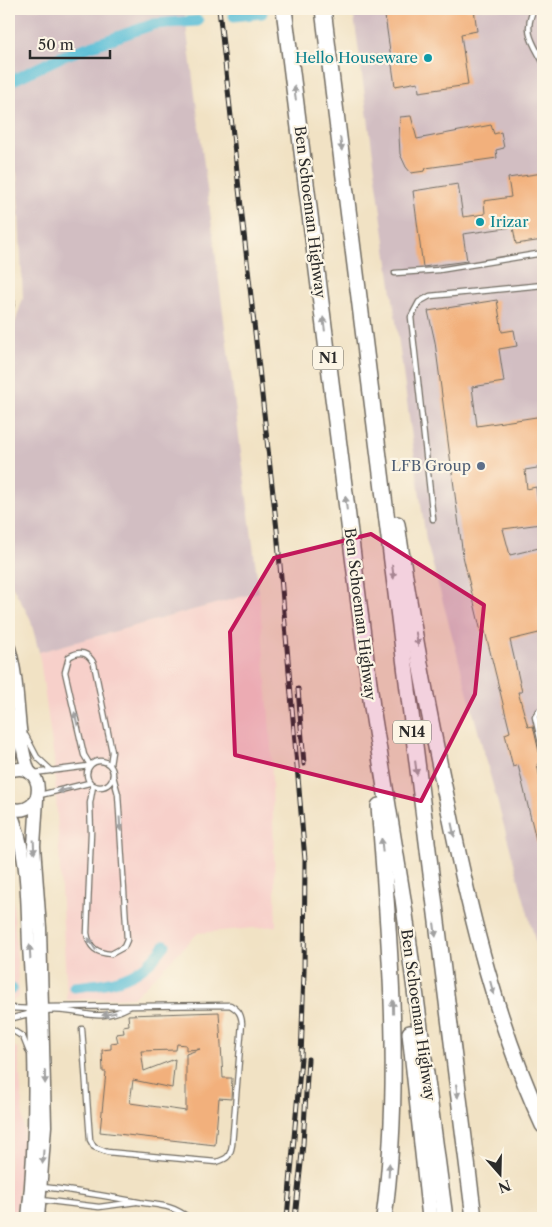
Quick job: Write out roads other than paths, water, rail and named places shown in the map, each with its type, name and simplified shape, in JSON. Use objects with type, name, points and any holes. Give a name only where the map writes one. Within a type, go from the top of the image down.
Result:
[{"type":"highway","name":"Ben Schoeman Highway","points":[[284,9],[372,707],[403,899],[445,1218]]},
{"type":"highway","name":"Ben Schoeman Highway","points":[[323,9],[354,246],[436,934],[474,1218]]},
{"type":"highway","points":[[354,246],[397,528],[436,748],[462,872],[493,994],[543,1125]]},
{"type":"highway","points":[[372,707],[392,956],[394,1051],[389,1176],[384,1218]]},
{"type":"highway","points":[[403,899],[406,991],[430,1218]]},
{"type":"highway","points":[[522,1074],[543,1108]]},
{"type":"street","points":[[9,648],[16,678],[25,763],[38,783],[34,846],[38,1010],[34,1065],[34,1134],[35,1193],[38,1218]]},
{"type":"street","points":[[9,759],[18,703]]},
{"type":"street","points":[[9,771],[16,769],[30,773]]},
{"type":"street","points":[[9,808],[21,810],[33,804],[37,797]]},
{"type":"street","points":[[9,808],[22,842],[38,1010],[45,1126],[35,1193],[28,1218]]},
{"type":"lane","points":[[534,9],[528,22],[530,40],[543,62]]},
{"type":"lane","points":[[395,273],[439,270],[543,253]]},
{"type":"lane","points":[[433,519],[411,316],[419,302],[430,296],[543,285]]},
{"type":"lane","points":[[9,291],[12,302],[9,314]]},
{"type":"lane","points":[[84,652],[90,656],[94,664],[112,752],[110,765],[118,794],[127,940],[124,947],[111,954],[96,951],[91,946],[87,933],[91,784],[86,774],[90,765],[84,755],[65,672],[69,657],[75,653],[84,652]]},
{"type":"lane","points":[[543,710],[535,718],[543,751]]},
{"type":"lane","points":[[20,720],[31,748],[37,757],[52,771]]},
{"type":"lane","points":[[30,773],[90,765],[102,761],[110,765]]},
{"type":"lane","points":[[37,797],[91,784],[106,786],[113,776]]},
{"type":"lane","points":[[9,1019],[38,1010],[73,1005],[230,1005],[242,1016],[232,1146],[230,1155],[226,1160],[216,1162],[117,1153],[94,1147],[90,1140],[82,1029]]},
{"type":"lane","points":[[9,1008],[62,1010],[86,1016],[108,1016],[130,1006]]},
{"type":"lane","points":[[9,1028],[23,1037],[34,1065]]},
{"type":"lane","points":[[35,1193],[100,1193],[139,1202],[165,1205],[177,1209],[189,1218]]},
{"type":"lane","points":[[35,1193],[99,1207],[139,1202]]},
{"type":"waterway","points":[[234,16],[262,13]]},
{"type":"waterway","points":[[9,82],[63,56],[154,24],[198,21]]},
{"type":"waterway","points":[[74,987],[101,984],[125,978],[145,966],[165,945]]},
{"type":"railway","points":[[219,9],[277,530],[305,860],[301,1058],[287,1218]]},
{"type":"railway","points":[[298,689],[304,764]]},
{"type":"railway","points":[[295,1218],[303,1144],[308,1059]]},
{"type":"place","name":"Hello Houseware","points":[[428,58]]},
{"type":"place","name":"Irizar","points":[[480,222]]},
{"type":"place","name":"LFB Group","points":[[481,466]]}]
